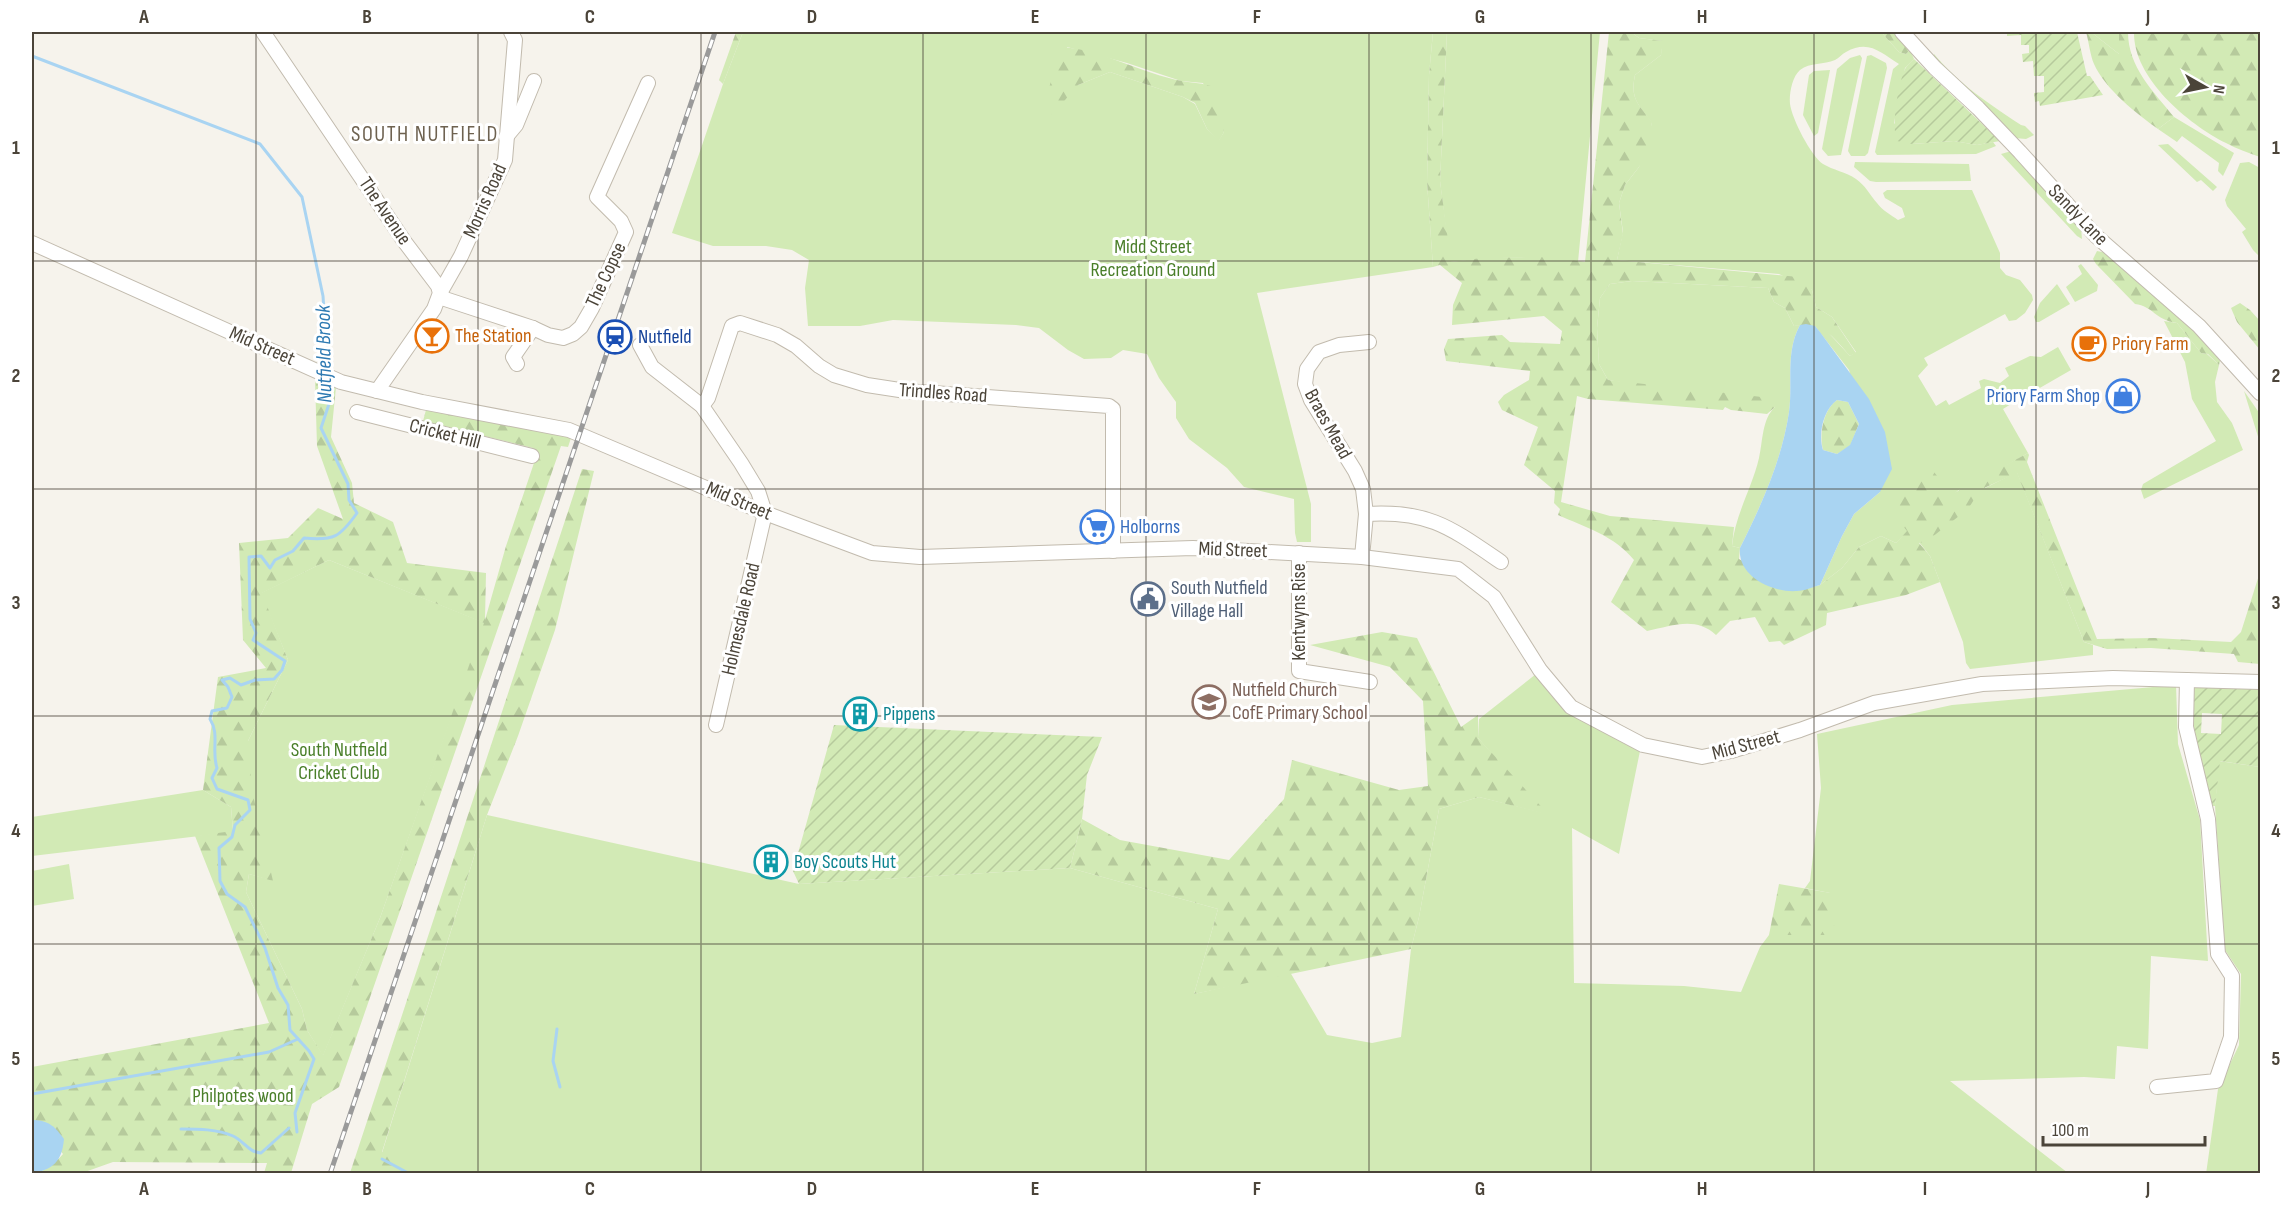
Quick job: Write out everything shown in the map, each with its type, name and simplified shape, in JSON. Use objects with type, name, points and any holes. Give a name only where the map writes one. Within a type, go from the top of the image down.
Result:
[{"type":"street","name":"The Avenue","points":[[263,32],[404,241],[434,280],[440,294]]},
{"type":"street","name":"Morris Road","points":[[440,294],[505,160],[515,40],[511,32]]},
{"type":"street","name":"Sandy Lane","points":[[1902,32],[2020,152],[2096,236],[2199,326],[2255,384],[2260,393]]},
{"type":"street","points":[[506,137],[516,125],[534,81]]},
{"type":"street","name":"The Copse","points":[[533,328],[548,335],[563,338],[573,334],[581,327],[591,308],[626,232],[621,221],[597,197],[648,83]]},
{"type":"street","name":"Mid Street","points":[[32,243],[341,382],[422,402],[569,430],[765,513],[872,553],[920,557],[1193,548],[1362,557],[1458,569],[1494,597],[1540,670],[1571,707],[1643,745],[1702,757],[1788,734],[1874,704],[1982,684],[2113,678],[2260,682]]},
{"type":"street","points":[[377,391],[434,309],[440,294],[445,299],[533,328],[513,357],[517,364]]},
{"type":"street","name":"Trindles Road","points":[[702,406],[708,398],[732,326],[740,323],[777,336],[796,346],[819,366],[834,375],[867,385],[906,392],[1109,406],[1113,409],[1113,551]]},
{"type":"street","name":"Braes Mead","points":[[1362,557],[1366,514],[1365,496],[1360,481],[1311,400],[1305,384],[1307,369],[1318,352],[1339,345],[1369,342]]},
{"type":"street","points":[[640,345],[652,367],[702,406],[758,491],[765,513]]},
{"type":"street","points":[[410,426],[422,402]]},
{"type":"street","name":"Cricket Hill","points":[[357,412],[532,456]]},
{"type":"street","name":"Holmesdale Road","points":[[716,725],[765,513]]},
{"type":"street","points":[[1366,514],[1397,513],[1431,519],[1501,562]]},
{"type":"street","name":"Kentwyns Rise","points":[[1299,553],[1299,671],[1370,682]]},
{"type":"street","points":[[2157,1087],[2216,1081],[2231,1037],[2232,976],[2218,954],[2208,819],[2186,727],[2187,680]]},
{"type":"green space","points":[[736,32],[743,32],[723,84],[719,80]]},
{"type":"green space","name":"Midd Street Recreation Ground","points":[[743,32],[1433,32],[1429,75],[1427,182],[1433,267],[1257,293],[1311,504],[1311,542],[1297,542],[1294,499],[1244,487],[1227,468],[1189,439],[1176,418],[1176,402],[1159,378],[1147,354],[1123,350],[1111,358],[1084,359],[1039,328],[1016,325],[893,320],[860,326],[808,326],[805,288],[809,260],[792,250],[766,246],[713,246],[672,233]],"holes":[[[1067,47],[1127,63],[1181,81],[1203,83],[1224,132],[1219,140],[1207,129],[1195,104],[1183,97],[1110,72],[1078,85]]]},
{"type":"green space","points":[[1433,32],[1447,32],[1440,181],[1451,262],[1482,258],[1541,257],[1585,262],[1609,32],[1631,32],[1639,38],[1663,41],[1661,55],[1635,75],[1634,96],[1652,122],[1649,150],[1625,185],[1619,203],[1623,234],[1617,260],[1798,277],[1812,290],[1816,307],[1832,317],[1856,353],[1850,356],[1820,328],[1794,326],[1785,308],[1774,302],[1768,288],[1632,281],[1610,284],[1600,298],[1597,328],[1599,364],[1608,380],[1771,398],[1775,407],[1767,414],[1731,410],[1725,407],[1723,410],[1588,399],[1577,396],[1561,502],[1610,516],[1734,527],[1732,546],[1740,548],[1739,559],[1796,591],[1820,585],[1842,568],[1859,547],[1881,536],[1896,543],[1907,531],[1903,526],[1897,500],[1924,475],[1934,472],[1951,494],[1975,484],[1979,492],[1968,509],[1927,541],[1919,543],[1930,556],[1940,582],[1906,595],[1827,613],[1826,625],[1784,645],[1780,641],[1769,642],[1755,617],[1730,621],[1716,635],[1708,629],[1692,624],[1647,631],[1611,602],[1634,560],[1609,538],[1558,515],[1560,509],[1554,503],[1555,491],[1524,465],[1538,427],[1502,410],[1498,402],[1504,395],[1529,380],[1530,371],[1446,361],[1444,349],[1448,339],[1502,335],[1510,342],[1560,344],[1562,331],[1544,316],[1452,325],[1453,305],[1462,283],[1440,265],[1433,267],[1427,182],[1429,75]]},
{"type":"green space","points":[[1447,32],[1600,32],[1578,262],[1514,258],[1450,262],[1440,181]]},
{"type":"green space","points":[[1631,32],[1881,32],[1899,52],[1906,54],[1910,50],[1914,59],[1905,68],[1894,123],[1912,144],[1954,141],[1977,145],[1993,142],[1996,146],[1976,154],[1877,155],[1875,152],[1893,69],[1899,64],[1868,47],[1854,48],[1835,60],[1808,66],[1797,73],[1793,81],[1790,104],[1794,119],[1818,160],[1856,179],[1881,208],[1898,220],[1905,217],[1902,208],[1885,198],[1883,193],[1887,190],[1972,190],[2000,253],[2000,268],[2006,275],[2020,280],[2032,295],[2033,300],[2025,313],[2016,320],[2009,321],[2005,314],[1924,358],[1928,365],[1918,376],[1936,406],[1946,400],[1949,405],[1981,388],[1979,381],[1984,379],[2000,383],[2009,376],[2005,368],[2030,356],[2041,357],[2058,347],[2071,370],[2038,389],[2036,386],[2031,389],[2032,391],[2003,409],[2028,453],[1981,480],[1985,488],[2017,472],[2084,642],[2093,645],[2093,655],[1970,669],[1966,663],[1963,642],[1930,556],[1919,542],[1960,489],[1896,543],[1881,536],[1859,547],[1842,568],[1820,585],[1854,514],[1880,492],[1849,370],[1815,326],[1825,329],[1850,356],[1856,352],[1832,317],[1816,307],[1812,290],[1779,274],[1617,260],[1623,232],[1619,203],[1625,185],[1639,167],[1652,123],[1634,96],[1635,75],[1661,55],[1662,41],[1639,38]]},
{"type":"green space","points":[[1881,32],[1893,32],[1910,50],[1906,54],[1899,52]]},
{"type":"green space","points":[[2007,32],[2077,32],[2087,76],[2090,76],[2103,95],[2040,106],[2039,101],[2035,102],[2034,93],[2044,92],[2044,76],[2034,76],[2033,61],[2023,62],[2022,54],[2029,53],[2029,45],[2021,45],[2021,35],[2007,36]]},
{"type":"green space","points":[[2086,32],[2091,32],[2119,54],[2119,32],[2128,32],[2129,45],[2137,67],[2150,88],[2174,117],[2158,129],[2122,100],[2106,83],[2094,64]]},
{"type":"green space","points":[[2091,32],[2119,32],[2119,54]]},
{"type":"green space","points":[[2134,32],[2260,32],[2260,157],[2211,135],[2165,98],[2143,66],[2136,49]]},
{"type":"green space","points":[[1061,47],[1091,52],[1167,78],[1214,87],[1219,96],[1224,132],[1219,141],[1207,129],[1195,103],[1110,72],[1078,85],[1052,115],[1049,88]]},
{"type":"green space","points":[[1934,54],[1975,93],[2025,126],[2034,135],[2026,139],[2015,138],[1933,59]]},
{"type":"green space","points":[[1860,55],[1862,58],[1841,155],[1828,156],[1822,149],[1837,69],[1850,58]]},
{"type":"green space","points":[[1871,55],[1886,63],[1887,68],[1868,153],[1865,156],[1851,156],[1848,151],[1867,56]]},
{"type":"green space","points":[[1914,59],[2000,141],[1977,145],[1954,141],[1912,144],[1897,141],[1895,116],[1898,94],[1905,69]]},
{"type":"green space","points":[[1830,70],[1818,133],[1814,136],[1803,115],[1809,75],[1814,71]]},
{"type":"green space","points":[[2174,117],[2234,153],[2223,176],[2218,171],[2219,163],[2182,136],[2177,142],[2158,129]]},
{"type":"green space","points":[[2168,144],[2217,187],[2213,191],[2201,180],[2197,182],[2158,145]]},
{"type":"green space","points":[[2013,152],[2081,228],[2082,239],[2001,154]]},
{"type":"green space","points":[[1855,162],[1969,164],[1971,181],[1876,182],[1870,181],[1854,167]]},
{"type":"green space","points":[[2249,162],[2260,168],[2260,257],[2242,232],[2246,229],[2227,206],[2225,200],[2240,163]]},
{"type":"green space","points":[[2097,251],[2107,253],[2191,327],[2221,358],[2219,365],[2208,354],[2201,353],[2177,323],[2164,319],[2146,307],[2135,304],[2096,264],[2093,259]]},
{"type":"green space","points":[[2081,264],[2098,285],[2097,291],[2075,302],[2066,287],[2082,274],[2078,266]]},
{"type":"green space","points":[[1632,281],[1768,288],[1774,302],[1785,308],[1794,326],[1800,325],[1795,335],[1791,357],[1790,401],[1786,430],[1763,499],[1740,548],[1732,546],[1736,523],[1756,469],[1765,424],[1775,407],[1608,380],[1599,364],[1597,328],[1600,298],[1610,284]]},
{"type":"green space","points":[[2057,284],[2070,304],[2036,322],[2034,317],[2040,303]]},
{"type":"green space","points":[[2240,303],[2260,321],[2260,350],[2237,322],[2231,308]]},
{"type":"green space","points":[[2164,321],[2177,323],[2201,353],[2207,354],[2219,365],[2215,382],[2217,402],[2232,423],[2243,450],[2144,499],[2141,490],[2143,484],[2216,441],[2192,399],[2185,362]]},
{"type":"green space","name":"Philpotes wood","points":[[315,380],[336,387],[331,437],[352,483],[354,503],[393,522],[407,563],[486,573],[485,620],[506,546],[536,457],[533,448],[423,421],[426,410],[572,435],[568,447],[561,446],[339,1087],[312,1104],[291,1173],[264,1173],[267,1163],[113,1162],[82,1173],[32,1174],[49,1167],[63,1154],[34,1120],[32,1121],[32,1067],[269,1023],[195,836],[233,831],[231,807],[203,790],[218,677],[266,668],[243,640],[239,543],[288,538],[318,508],[343,519],[317,446]],"holes":[[[329,560],[484,623],[380,918],[323,1055],[307,1030],[302,1009],[246,892],[249,874],[273,881],[252,791],[248,741],[288,660],[262,593]]]},
{"type":"green space","points":[[2244,391],[2260,414],[2260,443]]},
{"type":"green space","points":[[1837,400],[1848,402],[1859,424],[1850,446],[1837,454],[1823,450],[1822,437],[1825,416]]},
{"type":"green space","points":[[2028,453],[2027,462],[2097,639],[2154,638],[2231,642],[2241,632],[2260,572],[2260,664],[2238,662],[2234,654],[2151,648],[2107,649],[2084,642],[2017,473],[1984,488],[1980,479]]},
{"type":"green space","points":[[582,469],[594,471],[555,630],[518,736],[487,815],[382,1152],[419,1173],[350,1173]]},
{"type":"green space","name":"South Nutfield Cricket Club","points":[[329,560],[485,623],[380,918],[323,1056],[307,1030],[302,1009],[246,892],[249,874],[272,880],[245,844],[248,741],[288,660],[261,593]]},
{"type":"green space","points":[[1382,632],[1417,638],[1461,727],[1478,715],[1478,738],[1549,815],[1479,797],[1439,809],[1411,949],[1194,994],[1218,909],[1070,868],[1082,819],[1120,840],[1229,860],[1284,799],[1292,760],[1399,790],[1428,786],[1423,701],[1390,667],[1310,645]]},
{"type":"green space","points":[[1536,674],[1640,751],[1619,854],[1572,828],[1574,983],[1684,986],[1741,992],[1760,947],[1769,935],[1830,893],[1805,888],[1810,881],[1821,788],[1817,734],[1952,705],[2176,685],[2178,744],[2200,820],[2208,961],[2151,956],[2148,1049],[2117,1046],[2115,1079],[2084,1077],[1950,1081],[2068,1173],[419,1174],[382,1153],[487,815],[799,884],[1070,868],[1218,909],[1194,994],[1290,972],[1327,1035],[1372,1043],[1401,1037],[1411,949],[1439,809],[1479,797],[1544,813],[1478,738],[1479,719]]},
{"type":"green space","points":[[2194,688],[2260,688],[2260,767],[2220,761],[2215,806],[2209,806],[2191,735]],"holes":[[[2202,713],[2222,714],[2221,734],[2201,733]]]},
{"type":"green space","points":[[834,725],[1102,737],[1087,775],[1082,819],[1070,868],[799,884],[793,871]]},
{"type":"green space","points":[[2219,761],[2260,767],[2260,1173],[2206,1174],[2218,1089],[2239,1045],[2241,974],[2225,950],[2215,806]]},
{"type":"green space","points":[[203,790],[231,807],[233,832],[32,856],[32,817]]},
{"type":"green space","points":[[69,864],[74,899],[32,906],[32,871]]},
{"type":"green space","points":[[1779,884],[1831,893],[1835,935],[1769,935]]},
{"type":"water","points":[[1800,325],[1815,326],[1869,399],[1885,432],[1892,469],[1880,492],[1854,514],[1820,585],[1803,590],[1787,591],[1767,586],[1750,574],[1744,567],[1740,548],[1763,499],[1786,430],[1790,401],[1791,357],[1795,335]],"holes":[[[1837,400],[1848,402],[1859,424],[1850,445],[1837,454],[1823,450],[1821,437],[1828,410]]]},
{"type":"water","points":[[32,1121],[52,1125],[64,1139],[59,1159],[46,1170],[32,1173]]},
{"type":"waterway","name":"Nutfield Brook","points":[[32,56],[260,144],[302,197],[323,296],[328,372]]},
{"type":"waterway","name":"Nutfield Brook","points":[[297,1132],[295,1113],[314,1059],[290,1030],[288,1005],[278,988],[265,948],[245,907],[227,894],[220,881],[219,848],[232,837],[235,825],[250,810],[248,800],[217,789],[212,778],[217,768],[215,737],[210,719],[212,711],[227,708],[232,697],[222,680],[230,678],[241,685],[255,680],[274,679],[282,670],[285,661],[253,640],[256,633],[250,619],[249,557],[261,556],[270,568],[275,560],[293,551],[304,538],[323,539],[335,536],[357,513],[349,500],[348,484],[321,428],[329,404],[328,382]]},
{"type":"waterway","points":[[557,1029],[553,1061],[560,1087]]},
{"type":"waterway","points":[[32,1094],[269,1052],[298,1039]]},
{"type":"waterway","points":[[202,1093],[218,1093]]},
{"type":"waterway","points":[[181,1129],[221,1132],[237,1138],[253,1151],[261,1153],[289,1128]]},
{"type":"waterway","points":[[382,1159],[410,1174]]},
{"type":"railway","points":[[330,1174],[715,32]]},
{"type":"place","name":"The Station","points":[[432,336]]},
{"type":"place","name":"Nutfield","points":[[615,337]]},
{"type":"place","name":"Priory Farm","points":[[2089,344]]},
{"type":"place","name":"Priory Farm Shop","points":[[2123,396]]},
{"type":"place","name":"Holborns","points":[[1097,527]]},
{"type":"place","name":"South Nutfield Village Hall","points":[[1148,599]]},
{"type":"place","name":"Nutfield Church CofE Primary School","points":[[1209,702]]},
{"type":"place","name":"Pippens","points":[[860,714]]},
{"type":"place","name":"Boy Scouts Hut","points":[[771,862]]},
{"type":"district","name":"SOUTH NUTFIELD","points":[[425,134]]}]
